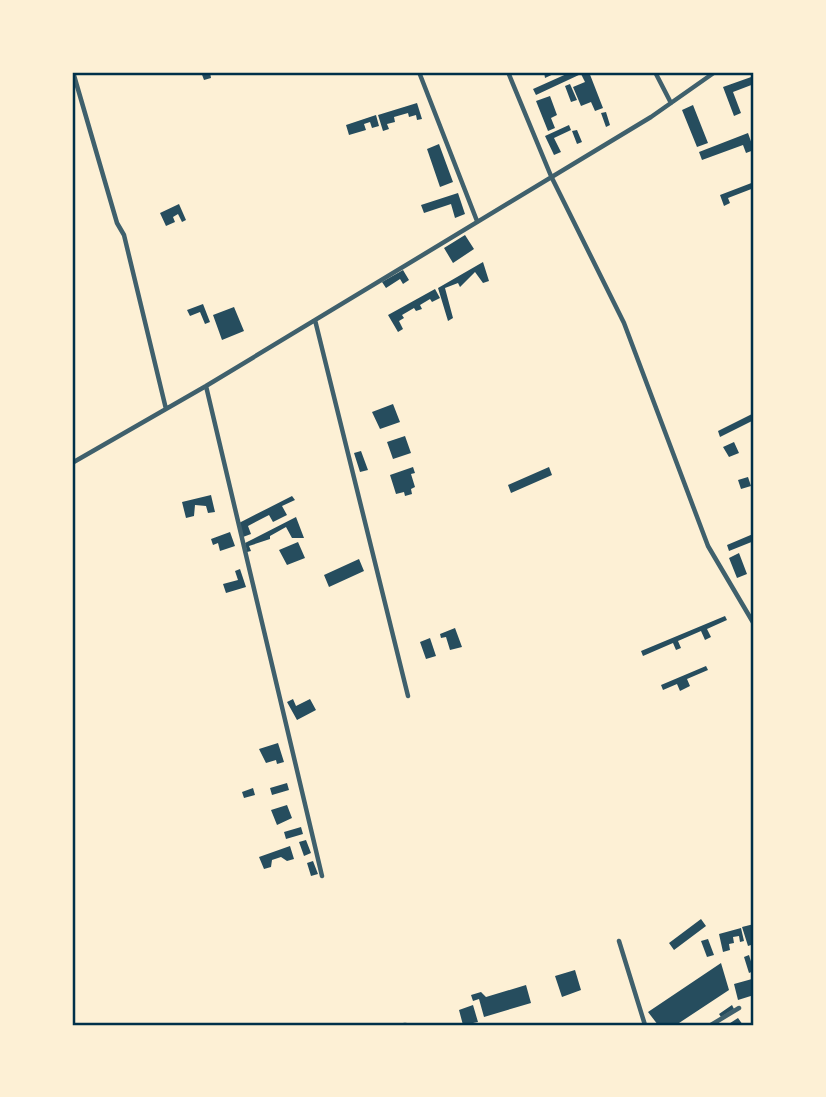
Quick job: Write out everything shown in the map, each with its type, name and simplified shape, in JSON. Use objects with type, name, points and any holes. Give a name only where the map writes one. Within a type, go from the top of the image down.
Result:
[{"type":"street","points":[[73,72],[117,223],[124,234],[166,409]]},
{"type":"street","points":[[419,72],[477,221]]},
{"type":"street","points":[[508,72],[551,176],[624,323],[708,546],[754,624]]},
{"type":"street","points":[[655,72],[671,103]]},
{"type":"street","points":[[72,463],[315,320],[671,103],[715,72]]},
{"type":"street","points":[[315,320],[408,696]]},
{"type":"street","points":[[206,386],[322,876]]},
{"type":"street","points":[[619,941],[645,1025]]},
{"type":"street","points":[[711,1025],[739,1008]]},
{"type":"building","points":[[201,72],[210,72],[211,78],[204,80]]},
{"type":"building","points":[[544,72],[558,72],[545,78]]},
{"type":"building","points":[[571,72],[589,72],[603,108],[595,111],[591,102],[581,106],[573,87],[585,82],[581,74],[536,95],[533,89]]},
{"type":"building","points":[[754,76],[754,84],[733,92],[741,113],[734,116],[723,87]]},
{"type":"building","points":[[570,84],[577,100],[571,102],[565,86]]},
{"type":"building","points":[[550,96],[557,115],[551,118],[555,128],[548,131],[536,101]]},
{"type":"building","points":[[417,103],[422,119],[417,120],[416,115],[409,117],[408,113],[394,117],[395,122],[387,124],[389,129],[383,131],[378,115]]},
{"type":"building","points":[[693,105],[708,143],[697,147],[682,110]]},
{"type":"building","points":[[606,112],[610,125],[606,127],[601,113]]},
{"type":"building","points":[[376,115],[379,126],[372,128],[370,122],[364,124],[366,130],[349,135],[346,125]]},
{"type":"building","points":[[569,125],[571,130],[554,138],[561,152],[554,155],[545,136]]},
{"type":"building","points":[[577,130],[582,142],[577,144],[572,131]]},
{"type":"building","points":[[748,133],[754,150],[746,153],[743,145],[702,160],[699,152]]},
{"type":"building","points":[[439,144],[453,182],[440,187],[427,149]]},
{"type":"building","points":[[754,182],[754,188],[728,198],[730,203],[724,206],[720,195]]},
{"type":"building","points":[[458,193],[465,214],[455,218],[451,204],[424,213],[421,205]]},
{"type":"building","points":[[179,204],[186,220],[182,222],[178,214],[173,217],[175,222],[166,226],[160,213]]},
{"type":"building","points":[[465,235],[474,249],[453,263],[444,248]]},
{"type":"building","points":[[483,262],[489,281],[483,283],[475,272],[460,287],[458,283],[445,288],[453,318],[448,321],[438,288]]},
{"type":"building","points":[[403,270],[409,280],[403,284],[400,279],[386,288],[382,282]]},
{"type":"building","points":[[435,289],[440,298],[432,302],[430,299],[420,305],[422,309],[416,311],[414,308],[402,315],[404,318],[399,321],[403,329],[398,332],[388,315]]},
{"type":"building","points":[[203,304],[210,322],[205,324],[200,312],[190,316],[187,310]]},
{"type":"building","points":[[234,307],[244,331],[222,340],[213,315]]},
{"type":"building","points":[[393,404],[400,422],[380,429],[372,412]]},
{"type":"building","points":[[754,413],[754,420],[720,437],[718,431]]},
{"type":"building","points":[[405,436],[411,453],[393,459],[387,442]]},
{"type":"building","points":[[734,442],[739,453],[729,457],[723,447]]},
{"type":"building","points":[[361,451],[368,470],[360,472],[354,453]]},
{"type":"building","points":[[413,467],[415,473],[411,474],[415,487],[411,489],[412,494],[396,494],[390,475]]},
{"type":"building","points":[[549,467],[552,475],[511,493],[508,485]]},
{"type":"building","points":[[748,477],[751,486],[741,489],[738,480]]},
{"type":"building","points":[[211,495],[215,512],[208,513],[206,506],[195,505],[194,516],[186,518],[182,502]]},
{"type":"building","points":[[292,496],[295,500],[282,506],[287,515],[273,522],[269,515],[248,526],[251,534],[243,537],[239,523]]},
{"type":"building","points":[[296,517],[304,538],[292,538],[286,527],[270,536],[270,539],[249,546],[251,551],[247,552],[245,543]]},
{"type":"building","points":[[230,532],[235,546],[220,551],[218,543],[213,545],[211,539]]},
{"type":"building","points":[[753,534],[754,541],[729,551],[727,545]]},
{"type":"building","points":[[298,542],[305,558],[287,565],[279,550]]},
{"type":"building","points":[[739,553],[747,574],[737,578],[729,558]]},
{"type":"building","points":[[359,559],[364,571],[329,587],[324,575]]},
{"type":"building","points":[[240,569],[246,587],[226,593],[223,584],[238,580],[235,571]]},
{"type":"building","points":[[725,616],[727,620],[707,629],[711,637],[705,640],[701,631],[678,641],[681,648],[676,650],[673,643],[643,656],[641,651]]},
{"type":"building","points":[[455,628],[462,647],[450,650],[446,637],[441,638],[440,634]]},
{"type":"building","points":[[430,638],[436,656],[426,659],[420,642]]},
{"type":"building","points":[[706,666],[708,670],[687,679],[690,686],[680,691],[677,684],[663,690],[661,685]]},
{"type":"building","points":[[293,699],[296,706],[310,699],[316,710],[297,720],[287,702]]},
{"type":"building","points":[[278,743],[284,762],[277,764],[276,760],[266,763],[259,749]]},
{"type":"building","points":[[287,783],[289,790],[272,795],[270,788]]},
{"type":"building","points":[[253,788],[255,795],[244,798],[242,792]]},
{"type":"building","points":[[287,805],[292,818],[277,825],[271,810]]},
{"type":"building","points":[[301,827],[303,834],[286,839],[284,832]]},
{"type":"building","points":[[306,840],[311,853],[304,856],[299,842]]},
{"type":"building","points":[[290,846],[294,859],[287,861],[281,857],[272,860],[271,867],[264,869],[259,857]]},
{"type":"building","points":[[313,861],[318,874],[311,876],[307,863]]},
{"type":"building","points":[[701,919],[706,926],[674,950],[669,943]]},
{"type":"building","points":[[754,924],[754,934],[751,934],[754,944],[748,946],[742,927]]},
{"type":"building","points":[[741,928],[744,941],[740,942],[739,936],[733,937],[734,943],[729,944],[730,950],[723,952],[719,934]]},
{"type":"building","points":[[708,939],[714,955],[707,957],[701,941]]},
{"type":"building","points":[[749,955],[754,971],[749,973],[744,957]]},
{"type":"building","points":[[721,963],[729,990],[676,1025],[658,1025],[648,1012]]},
{"type":"building","points":[[575,970],[581,990],[562,997],[555,976]]},
{"type":"building","points":[[752,979],[754,995],[738,1000],[734,984]]},
{"type":"building","points":[[526,985],[531,1003],[484,1017],[479,999],[473,1001],[471,995],[481,992],[486,997]]},
{"type":"building","points":[[473,1005],[478,1022],[463,1025],[459,1010]]},
{"type":"building","points":[[732,1005],[734,1009],[721,1017],[719,1014]]},
{"type":"building","points":[[738,1018],[743,1025],[727,1025]]}]
